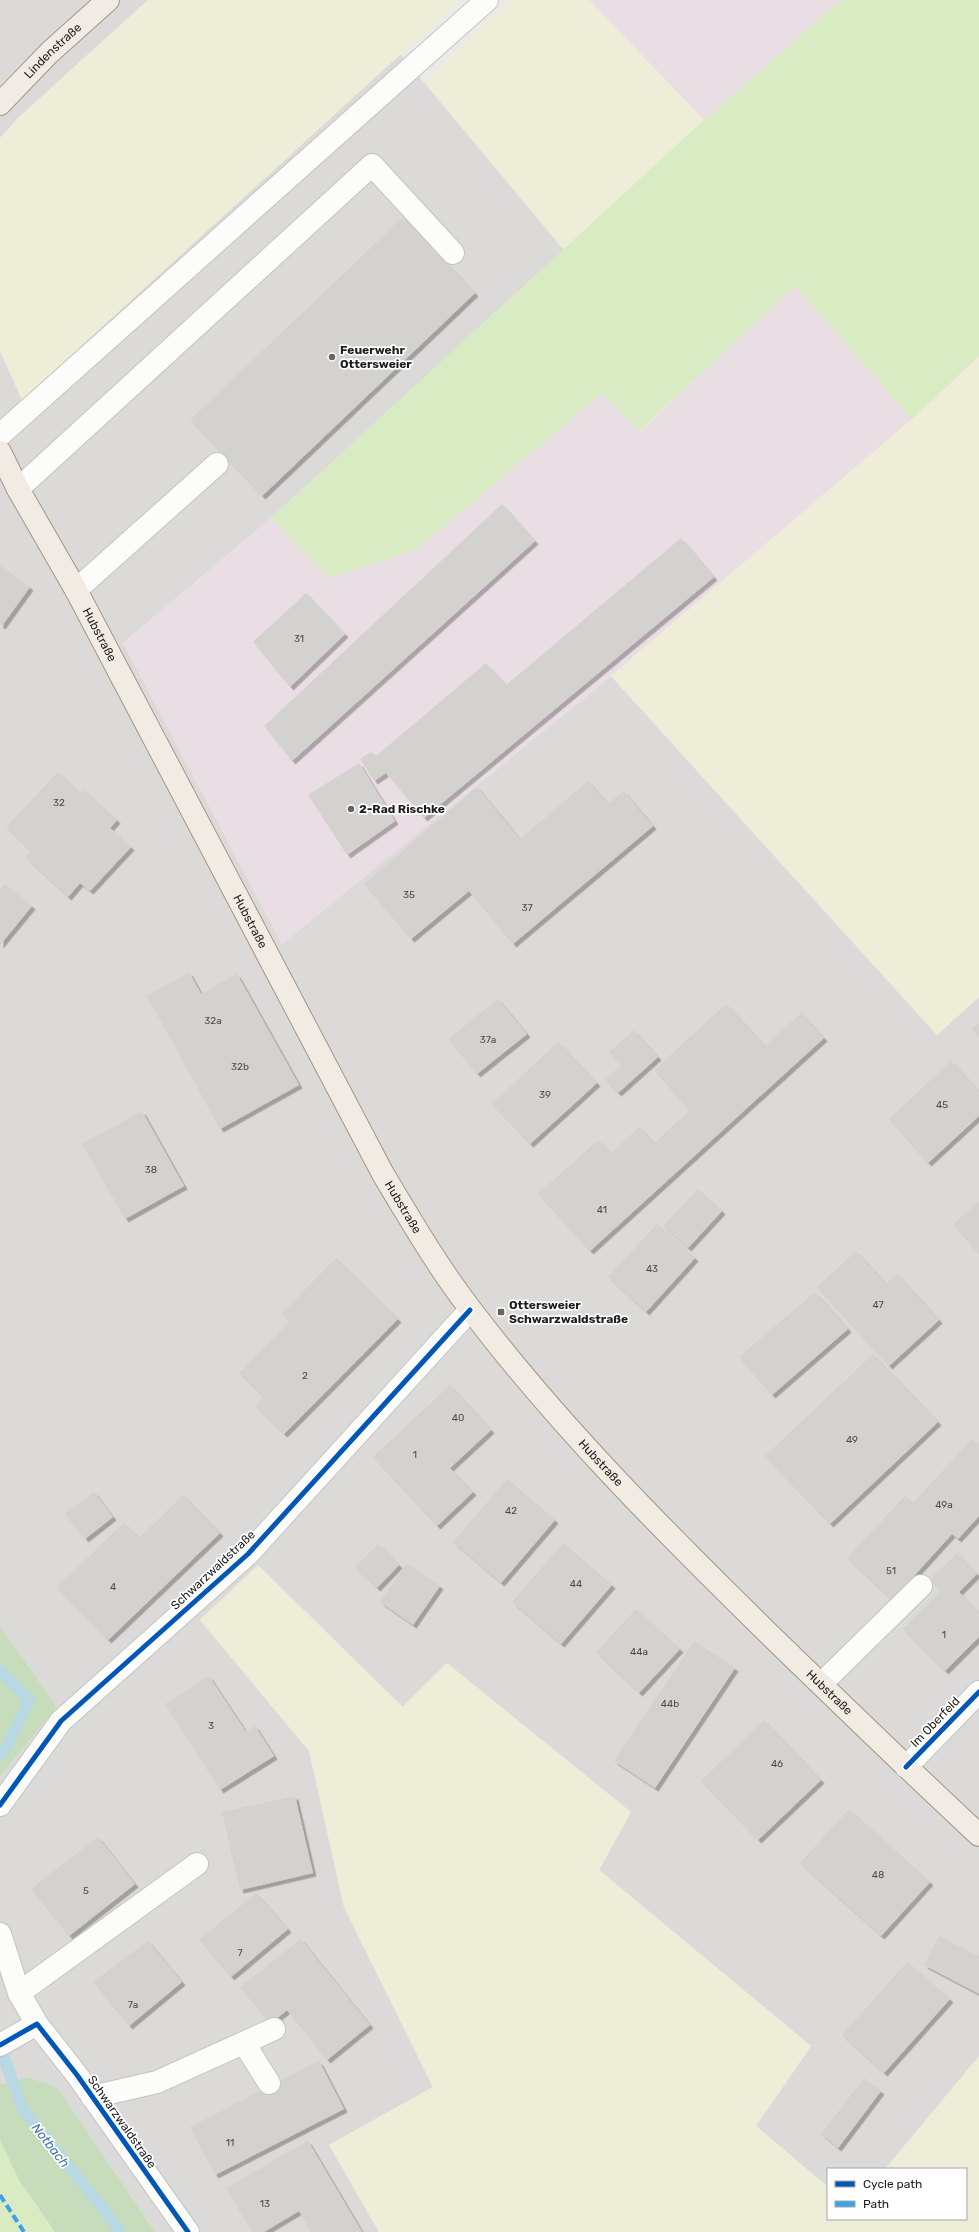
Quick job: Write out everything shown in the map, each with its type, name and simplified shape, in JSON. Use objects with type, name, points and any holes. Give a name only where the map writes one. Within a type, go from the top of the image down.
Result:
[{"type":"main road","name":"Lindenstraße","points":[[0,104],[49,53],[108,0]]},
{"type":"main road","name":"Hubstraße","points":[[0,452],[18,489],[76,590],[383,1174],[424,1244],[470,1310],[565,1424],[703,1570],[906,1767],[979,1835]]},
{"type":"street","points":[[0,435],[486,0]]},
{"type":"street","points":[[18,489],[372,165],[454,253]]},
{"type":"street","points":[[76,590],[217,464]]},
{"type":"street","name":"Schwarzwaldstraße","points":[[0,1805],[60,1722],[248,1554],[470,1310]]},
{"type":"street","points":[[821,1684],[921,1586]]},
{"type":"street","name":"Im Oberfeld","points":[[906,1767],[979,1692]]},
{"type":"street","points":[[19,1993],[197,1864]]},
{"type":"street","name":"Schwarzwaldstraße","points":[[0,1934],[19,1993],[38,2024],[188,2232]]},
{"type":"street","points":[[7,2041],[38,2024]]},
{"type":"street","points":[[92,2097],[158,2082],[274,2028]]},
{"type":"street","points":[[244,2043],[269,2083]]},
{"type":"shaded area","points":[[0,0],[148,0],[18,118],[0,138]]},
{"type":"shaded area","points":[[589,0],[841,0],[704,120]]},
{"type":"shaded area","points":[[400,54],[564,250],[271,518],[123,643],[282,944],[611,676],[937,1035],[979,997],[979,2056],[886,2168],[827,2168],[827,2186],[756,2126],[811,2046],[599,1870],[631,1812],[403,1707],[258,1565],[200,1620],[309,1751],[344,1907],[433,2087],[329,2145],[379,2232],[155,2232],[57,2087],[27,2077],[0,2085],[0,1776],[57,1707],[0,1626],[0,351],[22,399]]},
{"type":"shaded area","points":[[795,286],[912,419],[611,676],[282,944],[123,643],[271,518],[329,578],[416,550],[602,393],[640,431]]},
{"type":"green space","points":[[148,0],[460,0],[22,400],[0,351],[0,138],[18,118]]},
{"type":"green space","points":[[511,0],[589,0],[704,120],[564,250],[424,82]]},
{"type":"green space","points":[[841,0],[979,0],[979,356],[912,419],[795,286],[639,431],[602,393],[416,550],[329,578],[271,518],[704,120]]},
{"type":"green space","points":[[979,356],[979,997],[937,1035],[611,676],[912,419]]},
{"type":"green space","points":[[258,1565],[402,1707],[447,1663],[631,1812],[599,1870],[811,2046],[756,2126],[827,2186],[827,2220],[967,2220],[967,2168],[886,2168],[979,2056],[979,2232],[379,2232],[329,2145],[433,2087],[344,1907],[309,1751],[200,1620]]},
{"type":"green space","points":[[0,1626],[57,1707],[0,1776]]},
{"type":"green space","points":[[27,2077],[57,2087],[155,2232],[55,2232],[19,2180],[0,2140],[0,2085]]},
{"type":"green space","points":[[0,2140],[19,2180],[55,2232],[0,2232]]},
{"type":"building","name":"Feuerwehr Ottersweier","points":[[403,217],[475,293],[262,496],[190,420]]},
{"type":"building","points":[[502,504],[535,541],[292,761],[264,726]]},
{"type":"building","points":[[681,538],[714,577],[424,818],[386,773],[374,781],[360,759],[371,752],[376,756],[486,663],[506,685]]},
{"type":"building","points":[[0,565],[30,587],[2,626],[0,625]]},
{"type":"building","points":[[306,593],[345,634],[290,687],[253,642]]},
{"type":"building","points":[[359,763],[395,821],[347,855],[308,795]]},
{"type":"building","points":[[58,772],[81,794],[84,790],[117,820],[110,828],[131,847],[90,891],[80,883],[68,897],[25,857],[31,851],[6,827]]},
{"type":"building","points":[[588,781],[608,804],[624,791],[653,826],[513,944],[469,891],[411,939],[364,884],[477,787],[520,839]]},
{"type":"building","points":[[5,884],[32,906],[0,945],[0,889]]},
{"type":"building","points":[[189,972],[201,994],[237,974],[299,1085],[220,1129],[147,996]]},
{"type":"building","points":[[498,999],[527,1034],[477,1074],[448,1039]]},
{"type":"building","points":[[726,1004],[765,1046],[801,1013],[824,1038],[590,1251],[538,1194],[598,1140],[611,1153],[639,1127],[654,1143],[690,1110],[654,1070]]},
{"type":"building","points":[[979,1023],[979,1037],[972,1028]]},
{"type":"building","points":[[634,1030],[658,1057],[618,1093],[605,1080],[621,1065],[609,1052]]},
{"type":"building","points":[[558,1042],[597,1083],[530,1144],[492,1104]]},
{"type":"building","points":[[951,1061],[979,1091],[979,1116],[928,1163],[889,1119]]},
{"type":"building","points":[[142,1111],[184,1186],[125,1219],[82,1144]]},
{"type":"building","points":[[698,1189],[722,1211],[688,1248],[663,1226]]},
{"type":"building","points":[[979,1202],[979,1254],[953,1224]]},
{"type":"building","points":[[657,1224],[695,1258],[646,1312],[608,1277]]},
{"type":"building","points":[[856,1251],[886,1284],[897,1274],[939,1320],[889,1366],[817,1287]]},
{"type":"building","points":[[336,1258],[398,1319],[284,1434],[255,1406],[264,1397],[239,1373],[290,1321],[282,1313]]},
{"type":"building","points":[[815,1292],[848,1329],[772,1395],[739,1357]]},
{"type":"building","points":[[873,1354],[938,1422],[830,1524],[765,1456]]},
{"type":"building","points":[[450,1385],[491,1430],[450,1468],[473,1492],[437,1526],[373,1457]]},
{"type":"building","points":[[972,1439],[979,1446],[979,1516],[958,1539],[952,1534],[892,1600],[847,1558],[905,1496],[913,1503]]},
{"type":"building","points":[[507,1479],[555,1520],[501,1583],[453,1542]]},
{"type":"building","points":[[94,1492],[113,1517],[85,1539],[65,1514]]},
{"type":"building","points":[[183,1495],[220,1533],[108,1640],[57,1587],[124,1523],[139,1538]]},
{"type":"building","points":[[563,1543],[612,1585],[561,1644],[512,1602]]},
{"type":"building","points":[[378,1544],[399,1565],[377,1588],[355,1567]]},
{"type":"building","points":[[957,1553],[977,1574],[959,1592],[979,1613],[979,1637],[945,1671],[903,1629],[941,1591],[930,1579]]},
{"type":"building","points":[[407,1563],[440,1586],[413,1625],[380,1602]]},
{"type":"building","points":[[636,1609],[680,1649],[639,1693],[596,1652]]},
{"type":"building","points":[[694,1641],[735,1668],[655,1788],[614,1761]]},
{"type":"building","points":[[209,1676],[246,1732],[255,1726],[274,1756],[220,1790],[165,1704]]},
{"type":"building","points":[[764,1720],[821,1780],[758,1840],[701,1781]]},
{"type":"building","points":[[295,1796],[313,1873],[240,1890],[222,1812]]},
{"type":"building","points":[[849,1809],[930,1882],[881,1936],[800,1863]]},
{"type":"building","points":[[98,1837],[135,1884],[69,1936],[31,1889]]},
{"type":"building","points":[[256,1893],[288,1929],[231,1977],[199,1940]]},
{"type":"building","points":[[939,1936],[979,1956],[979,1994],[924,1965]]},
{"type":"building","points":[[301,1939],[370,2025],[327,2060],[287,2010],[270,2024],[240,1987]]},
{"type":"building","points":[[148,1941],[182,1982],[129,2026],[93,1982]]},
{"type":"building","points":[[907,1962],[950,1999],[884,2073],[842,2035]]},
{"type":"building","points":[[319,2061],[344,2109],[215,2175],[190,2127]]},
{"type":"building","points":[[864,2078],[881,2091],[838,2148],[821,2134]]},
{"type":"building","points":[[308,2141],[362,2232],[311,2232],[299,2211],[264,2232],[252,2232],[226,2188]]},
{"type":"waterway","name":"Notbach","points":[[0,1671],[29,1700],[7,1747],[0,1754]]},
{"type":"waterway","name":"Notbach","points":[[0,2047],[23,2110],[106,2212],[120,2232]]},
{"type":"marked path","points":[[0,2195],[24,2232]]},
{"type":"cycle path","points":[[0,1805],[61,1721],[248,1554],[470,1310]]},
{"type":"cycle path","points":[[906,1767],[979,1692]]},
{"type":"cycle path","points":[[0,2045],[37,2024],[77,2075],[188,2232]]},
{"type":"place","name":"Feuerwehr Ottersweier","points":[[332,357]]},
{"type":"place","name":"2-Rad Rischke","points":[[351,809]]},
{"type":"place","name":"Ottersweier Schwarzwaldstraße","points":[[501,1312]]}]
